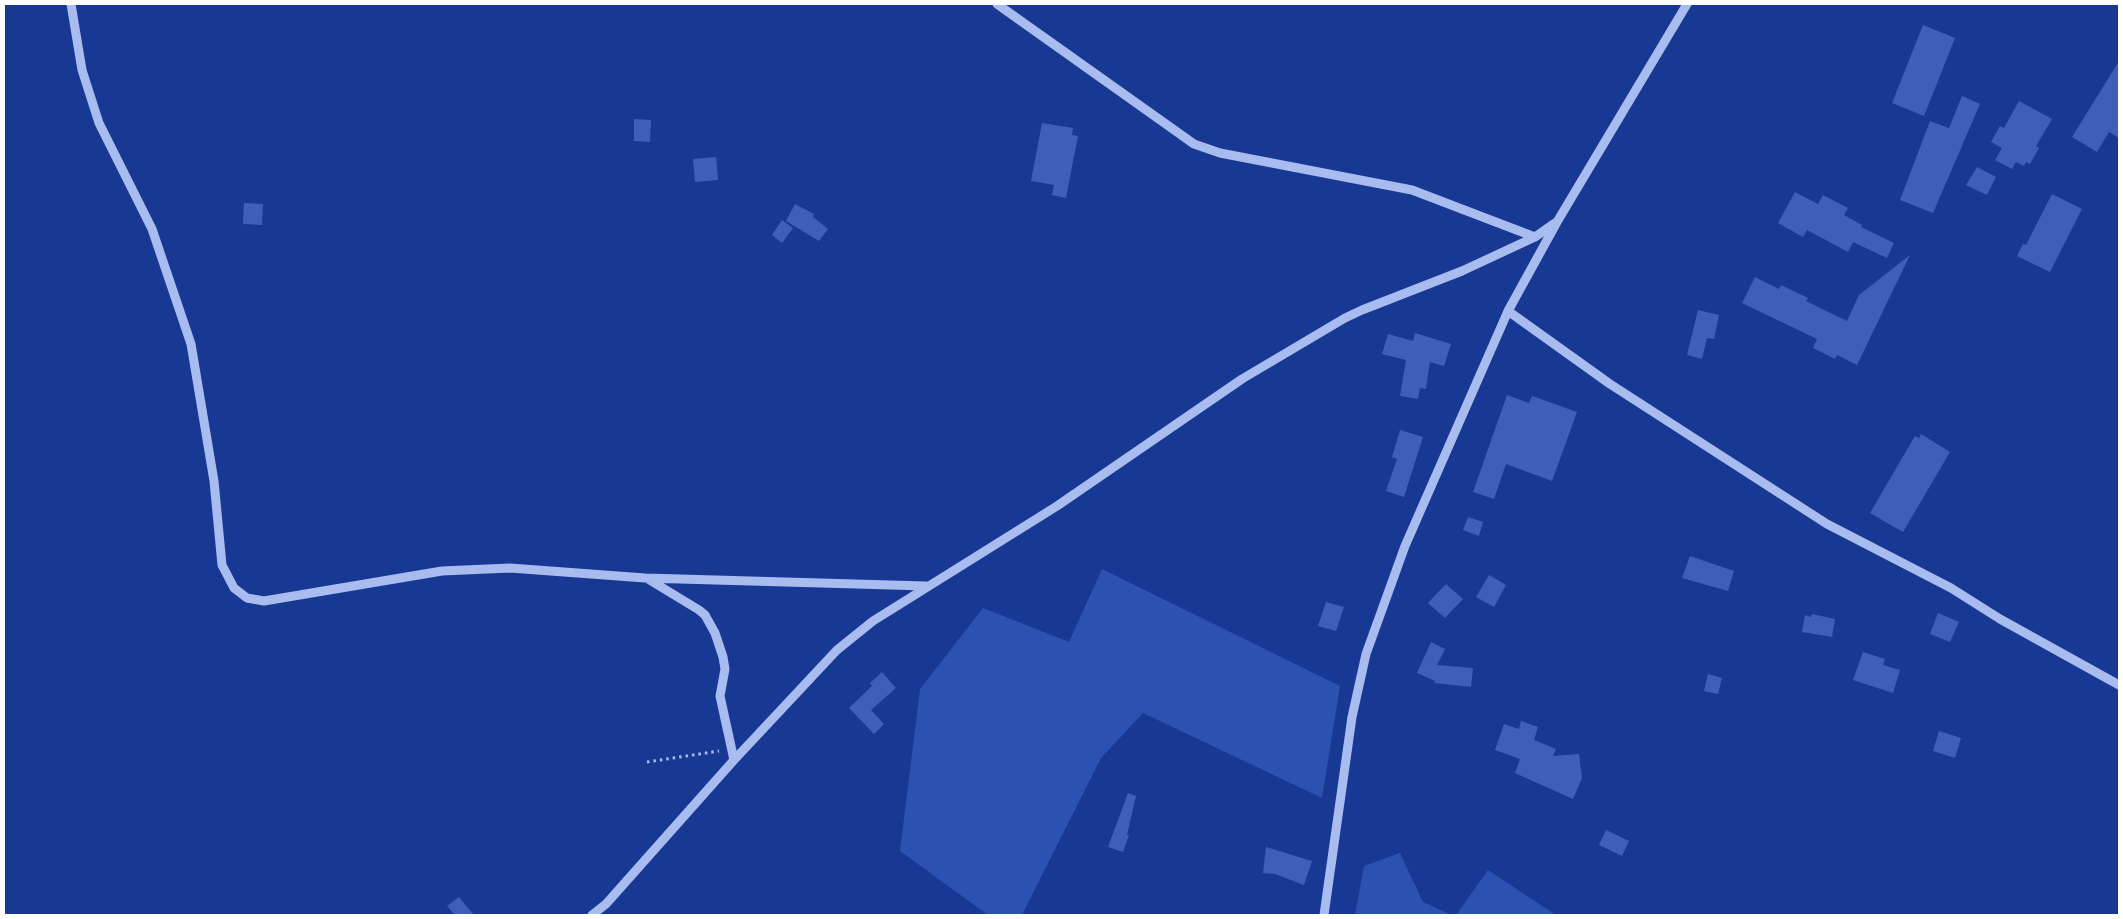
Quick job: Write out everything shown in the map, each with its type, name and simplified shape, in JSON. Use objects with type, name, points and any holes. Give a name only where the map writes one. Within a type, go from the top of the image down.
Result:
[{"type":"street","points":[[71,4],[82,70],[99,123],[152,229],[191,344],[214,481],[222,565],[234,588],[247,598],[264,601],[442,572],[510,568],[645,578],[926,586]]},
{"type":"street","points":[[997,4],[1194,144],[1220,154],[1412,190],[1535,237]]},
{"type":"street","points":[[1324,915],[1352,717],[1366,654],[1406,546],[1508,311],[1558,222],[1687,4]]},
{"type":"street","points":[[592,915],[606,904],[734,760],[853,636],[926,586],[1057,506],[1242,378],[1345,318],[1462,271],[1535,237],[1558,222]]},
{"type":"street","points":[[1508,311],[1610,384],[1827,524],[1951,588],[2000,619],[2119,685]]},
{"type":"street","points":[[645,578],[699,610],[715,633],[724,657],[725,670],[720,696],[734,760]]},
{"type":"path","points":[[647,762],[732,750]]},
{"type":"shaded area","points":[[1102,569],[1340,686],[1322,798],[1143,713],[1101,758],[1022,915],[988,915],[900,851],[920,689],[983,608],[1069,642]]},
{"type":"shaded area","points":[[1400,853],[1423,902],[1452,915],[1355,915],[1364,866]]},
{"type":"shaded area","points":[[1488,870],[1556,915],[1456,915]]},
{"type":"building","points":[[1923,25],[1955,38],[1924,116],[1892,103]]},
{"type":"building","points":[[2119,61],[2119,138],[2109,132],[2097,152],[2072,137]]},
{"type":"building","points":[[1962,96],[1980,104],[1933,213],[1900,200],[1930,121],[1949,128]]},
{"type":"building","points":[[2019,101],[2052,119],[2036,146],[2039,148],[2030,164],[2026,162],[2024,166],[2016,162],[2012,169],[1995,160],[2002,148],[1991,142],[2000,126],[2004,128]]},
{"type":"building","points":[[634,119],[651,120],[650,142],[634,141]]},
{"type":"building","points":[[1042,123],[1073,128],[1072,135],[1078,136],[1066,198],[1052,195],[1054,185],[1031,181]]},
{"type":"building","points":[[716,157],[718,180],[695,182],[693,159]]},
{"type":"building","points":[[1977,167],[1996,177],[1987,195],[1966,185]]},
{"type":"building","points":[[1795,192],[1818,204],[1823,195],[1848,208],[1844,215],[1862,225],[1861,227],[1894,243],[1887,258],[1853,242],[1848,252],[1807,230],[1803,237],[1778,223]]},
{"type":"building","points":[[2052,194],[2082,209],[2050,272],[2017,256],[2023,244],[2026,245]]},
{"type":"building","points":[[244,203],[263,204],[262,225],[243,224]]},
{"type":"building","points":[[795,204],[814,214],[813,217],[828,229],[819,241],[786,221]]},
{"type":"building","points":[[782,220],[793,228],[782,243],[772,235]]},
{"type":"building","points":[[1910,255],[1857,365],[1837,355],[1835,359],[1813,348],[1817,339],[1742,303],[1755,277],[1779,289],[1781,285],[1808,298],[1806,301],[1847,321],[1859,295]]},
{"type":"building","points":[[1698,310],[1719,315],[1714,339],[1707,338],[1702,359],[1687,355]]},
{"type":"building","points":[[1415,333],[1451,344],[1444,366],[1430,362],[1426,389],[1420,388],[1418,399],[1400,396],[1406,360],[1382,354],[1388,334],[1413,341]]},
{"type":"building","points":[[1507,395],[1529,403],[1532,396],[1577,412],[1552,481],[1506,464],[1494,499],[1473,492]]},
{"type":"building","points":[[1400,430],[1423,437],[1404,497],[1386,491],[1397,459],[1392,457]]},
{"type":"building","points":[[1921,434],[1950,452],[1903,532],[1870,513],[1915,436],[1919,438]]},
{"type":"building","points":[[1468,517],[1483,522],[1479,536],[1463,530]]},
{"type":"building","points":[[1690,556],[1734,571],[1728,591],[1682,578]]},
{"type":"building","points":[[1489,575],[1506,585],[1494,607],[1476,597]]},
{"type":"building","points":[[1446,584],[1463,599],[1445,618],[1428,603]]},
{"type":"building","points":[[1326,602],[1344,607],[1336,631],[1318,626]]},
{"type":"building","points":[[1938,613],[1959,622],[1950,642],[1930,634]]},
{"type":"building","points":[[1812,614],[1835,619],[1832,637],[1802,632],[1805,615],[1811,617]]},
{"type":"building","points":[[1431,642],[1445,649],[1437,665],[1473,668],[1471,687],[1434,683],[1435,681],[1417,673]]},
{"type":"building","points":[[1863,652],[1885,659],[1883,665],[1900,670],[1893,693],[1853,680]]},
{"type":"building","points":[[882,672],[896,688],[871,710],[884,724],[874,734],[849,708],[872,686],[870,683]]},
{"type":"building","points":[[1708,674],[1722,678],[1718,694],[1704,691]]},
{"type":"building","points":[[1521,721],[1538,727],[1534,740],[1556,749],[1553,756],[1579,754],[1582,778],[1573,799],[1515,773],[1520,759],[1495,750],[1504,724],[1519,729]]},
{"type":"building","points":[[1939,731],[1961,738],[1955,758],[1933,751]]},
{"type":"building","points":[[1128,793],[1136,796],[1127,835],[1129,835],[1123,852],[1108,847]]},
{"type":"building","points":[[1606,830],[1629,841],[1622,856],[1599,845]]},
{"type":"building","points":[[1266,847],[1312,861],[1304,885],[1275,874],[1263,873]]},
{"type":"building","points":[[459,897],[474,915],[455,915],[447,906]]}]
